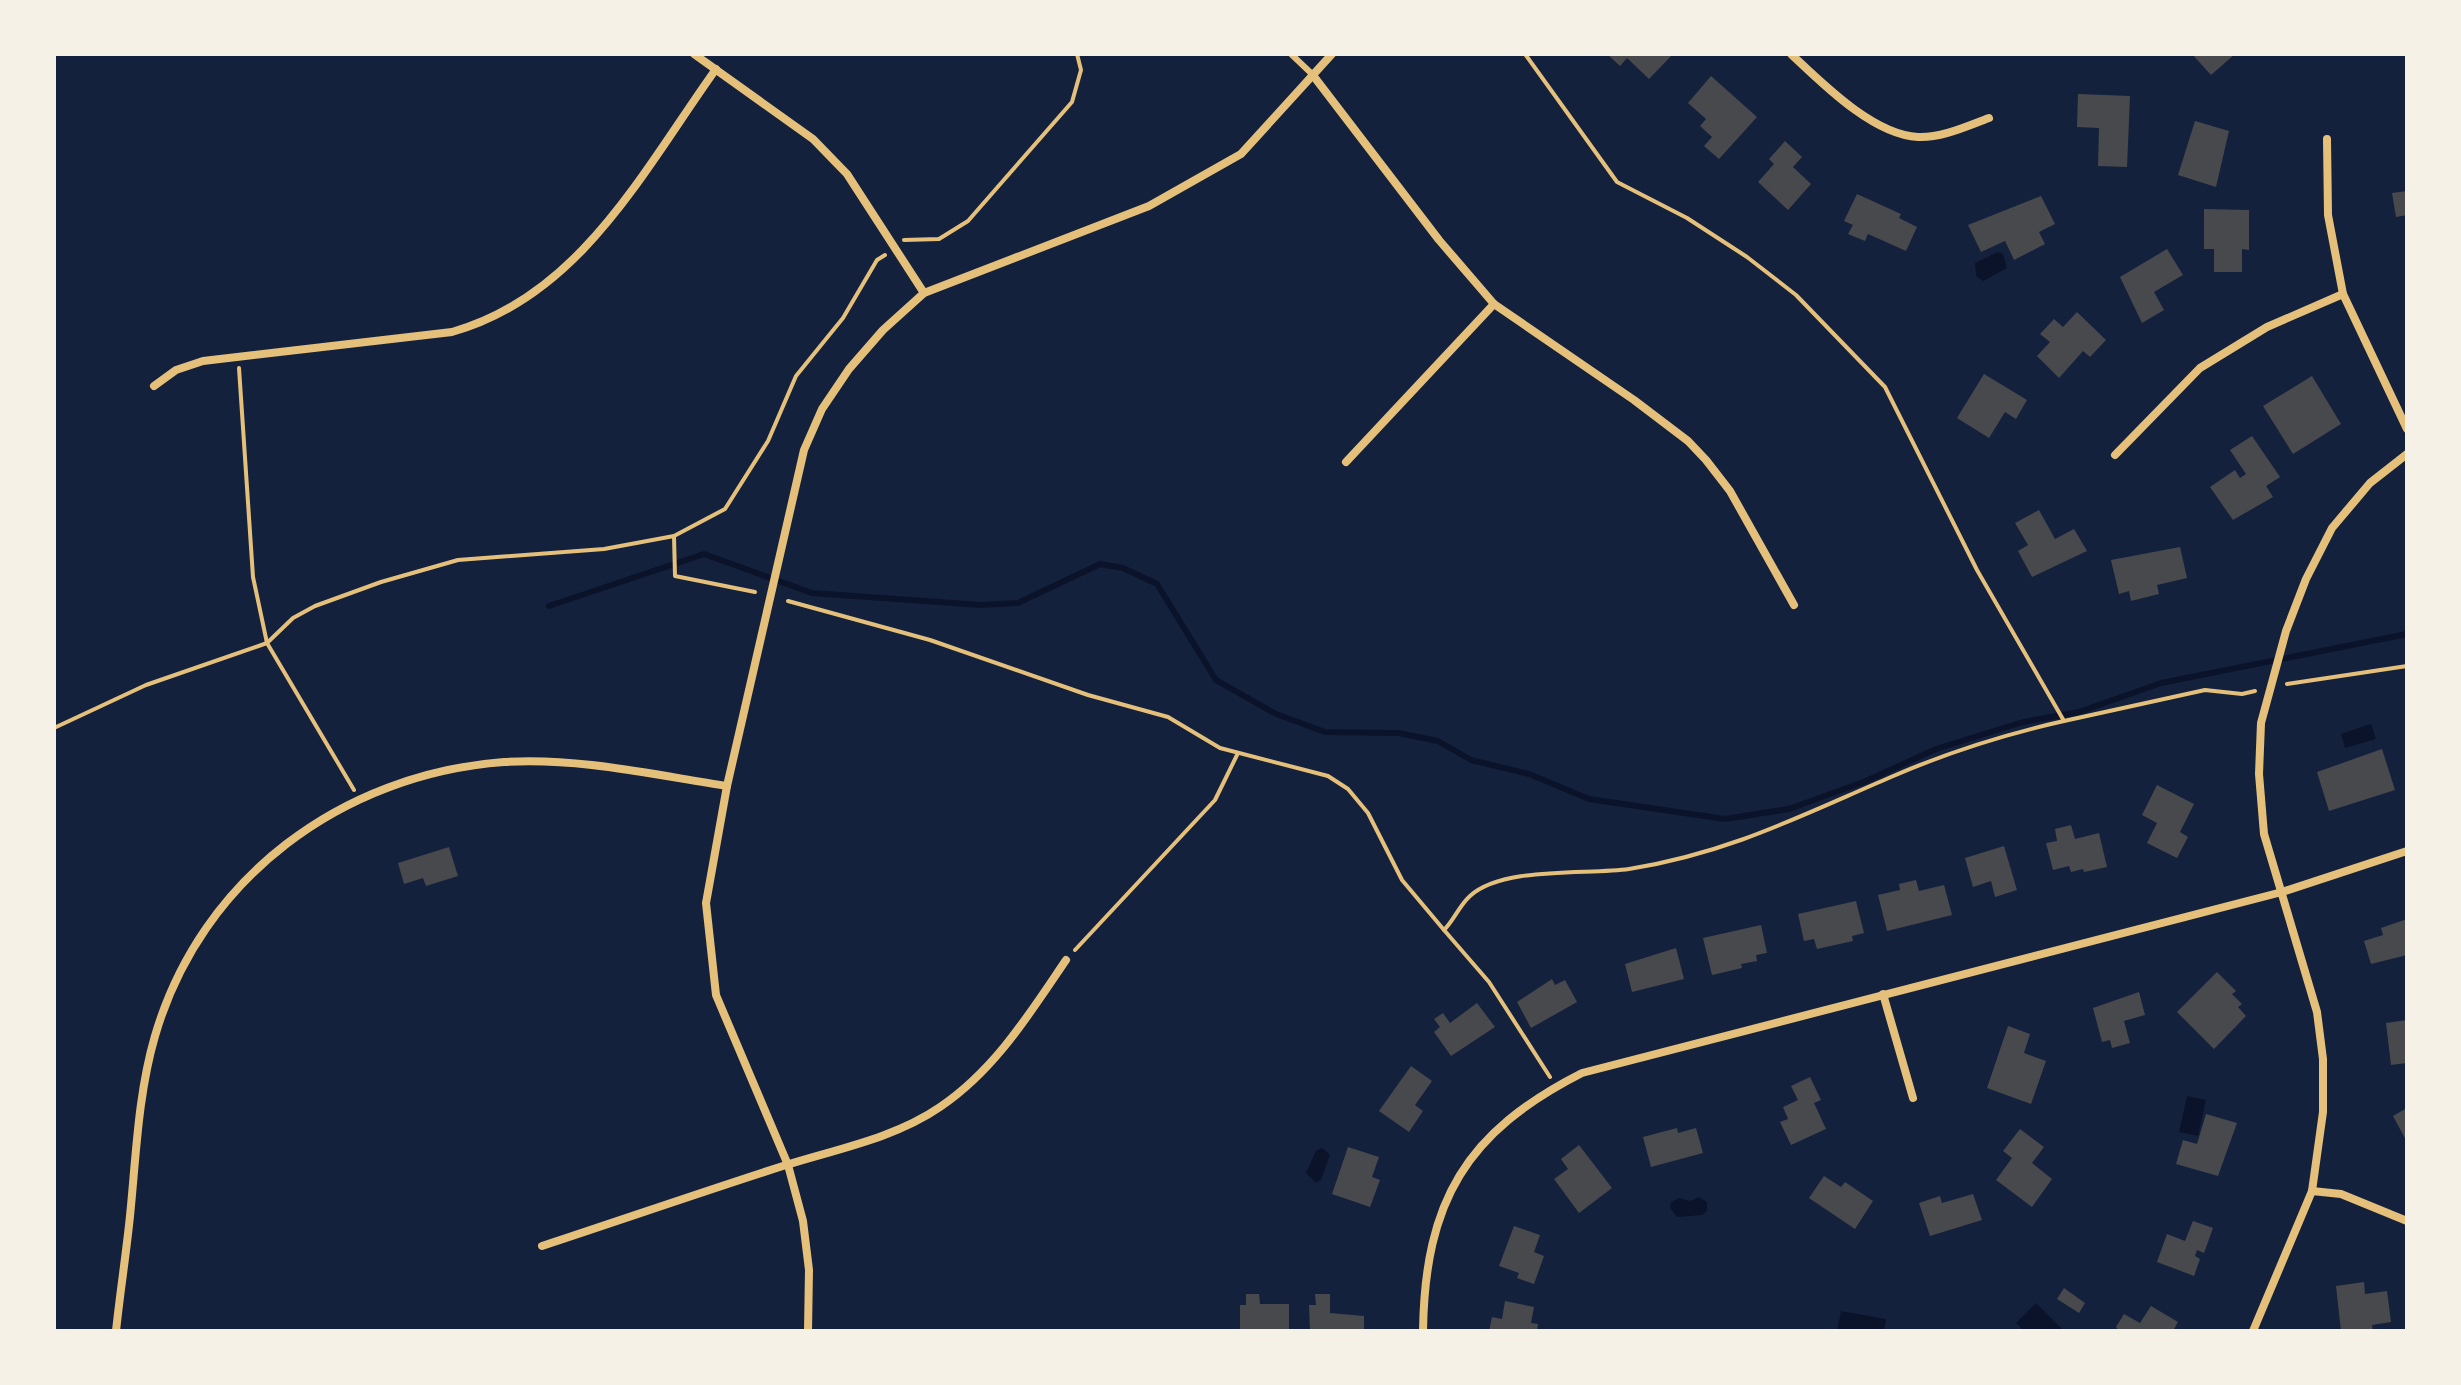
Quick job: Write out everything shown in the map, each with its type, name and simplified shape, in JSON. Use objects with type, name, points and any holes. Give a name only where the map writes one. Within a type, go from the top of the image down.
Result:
[{"type":"street","points":[[694,54],[813,139],[847,174],[924,293]]},
{"type":"street","points":[[808,1331],[803,1221],[788,1165],[726,1024],[711,969],[706,903],[727,786],[804,450],[822,409],[865,349],[924,293],[1137,211],[1182,189],[1241,154],[1332,54]]},
{"type":"street","points":[[1791,54],[1841,99],[1901,134],[1920,137],[1945,133],[1989,118]]},
{"type":"street","points":[[154,386],[176,370],[238,354],[452,332],[483,323],[516,306],[550,283],[585,251],[716,69]]},
{"type":"street","points":[[1312,74],[1439,240],[1494,304],[1688,441],[1730,491],[1794,605]]},
{"type":"street","points":[[2327,139],[2328,215],[2343,294],[2407,429]]},
{"type":"street","points":[[2115,455],[2200,368],[2267,327],[2343,294]]},
{"type":"street","points":[[1346,462],[1494,304]]},
{"type":"street","points":[[2253,1331],[2312,1191],[2323,1112],[2323,1059],[2317,1012],[2264,834],[2259,774],[2261,723],[2276,660],[2306,579],[2332,528],[2370,483],[2407,454]]},
{"type":"street","points":[[116,1331],[144,1088],[155,1037],[173,986],[200,936],[248,876],[298,833],[360,798],[433,772],[506,762],[590,766],[727,786]]},
{"type":"street","points":[[1423,1331],[1427,1262],[1435,1227],[1453,1188],[1494,1130],[1556,1086],[1582,1073],[1637,1056],[2282,892],[2407,851]]},
{"type":"street","points":[[542,1246],[904,1127],[940,1108],[980,1074],[1017,1032],[1066,960]]},
{"type":"street","points":[[1883,994],[1913,1098]]},
{"type":"street","points":[[2312,1191],[2341,1194],[2407,1221]]},
{"type":"lane","points":[[1291,54],[1312,74]]},
{"type":"path","points":[[54,728],[146,685],[267,643],[293,618],[315,606],[458,560],[604,549],[674,536],[725,509],[768,441],[796,376],[843,318],[877,260],[896,249],[907,237],[939,239],[968,221],[1072,102],[1081,70],[1077,54]]},
{"type":"path","points":[[1525,54],[1617,182],[1687,218],[1747,257],[1796,295],[1885,387],[1977,570],[2064,721]]},
{"type":"path","points":[[238,354],[253,577],[267,643],[360,798]]},
{"type":"path","points":[[674,536],[675,576],[720,582],[755,592]]},
{"type":"path","points":[[788,601],[930,640],[1088,695],[1168,717],[1220,748],[1328,776],[1348,789],[1368,813],[1402,880],[1489,982],[1556,1086]]},
{"type":"path","points":[[1444,930],[1470,896],[1495,884],[1552,872],[1626,869],[1710,853],[1778,829],[1894,776],[1982,744],[2064,721],[2205,690],[2242,694],[2407,666]]},
{"type":"path","points":[[1066,960],[1215,800],[1238,753]]},
{"type":"water","points":[[1998,252],[2003,254],[2007,268],[1983,281],[1976,276],[1975,263]]},
{"type":"water","points":[[2371,724],[2376,739],[2345,748],[2341,734]]},
{"type":"water","points":[[2187,1096],[2206,1100],[2198,1136],[2179,1132]]},
{"type":"water","points":[[1322,1148],[1330,1155],[1321,1180],[1316,1183],[1306,1173],[1316,1151]]},
{"type":"water","points":[[1699,1197],[1707,1202],[1707,1211],[1702,1215],[1677,1217],[1670,1208],[1671,1202],[1679,1198],[1691,1201]]},
{"type":"water","points":[[2036,1303],[2064,1331],[2024,1331],[2016,1323]]},
{"type":"water","points":[[1841,1311],[1886,1319],[1884,1331],[1837,1331]]},
{"type":"building","points":[[1607,54],[1673,54],[1649,79],[1627,58],[1620,66]]},
{"type":"building","points":[[2192,54],[2235,54],[2211,75]]},
{"type":"building","points":[[1711,76],[1757,117],[1719,159],[1704,146],[1712,137],[1700,126],[1706,119],[1688,103]]},
{"type":"building","points":[[2078,94],[2130,96],[2127,167],[2098,166],[2099,128],[2077,127]]},
{"type":"building","points":[[2195,121],[2229,131],[2216,187],[2178,175]]},
{"type":"building","points":[[1785,141],[1802,157],[1793,167],[1811,184],[1788,210],[1758,182],[1774,164],[1769,159]]},
{"type":"building","points":[[2407,191],[2407,215],[2396,217],[2392,193]]},
{"type":"building","points":[[1857,194],[1901,214],[1899,218],[1917,227],[1906,251],[1868,234],[1865,241],[1848,234],[1853,225],[1844,221]]},
{"type":"building","points":[[2041,196],[2055,224],[2039,232],[2045,244],[2014,260],[2005,241],[1981,252],[1968,225]]},
{"type":"building","points":[[2204,209],[2249,210],[2249,250],[2242,249],[2242,272],[2214,272],[2214,249],[2204,249]]},
{"type":"building","points":[[2167,249],[2183,275],[2154,292],[2164,310],[2142,323],[2120,277]]},
{"type":"building","points":[[2077,312],[2106,340],[2090,357],[2083,351],[2059,378],[2037,356],[2050,342],[2040,334],[2054,319],[2063,327]]},
{"type":"building","points":[[1984,374],[2027,400],[2016,419],[2005,412],[1989,438],[1957,418]]},
{"type":"building","points":[[2312,376],[2341,424],[2293,454],[2263,406]]},
{"type":"building","points":[[2252,436],[2280,477],[2266,486],[2273,497],[2233,520],[2210,487],[2235,470],[2240,478],[2246,474],[2230,450]]},
{"type":"building","points":[[2039,510],[2055,539],[2074,529],[2087,551],[2032,577],[2018,551],[2028,545],[2015,523]]},
{"type":"building","points":[[2180,547],[2187,578],[2157,585],[2159,594],[2131,601],[2129,591],[2119,594],[2111,560]]},
{"type":"building","points":[[2382,749],[2395,790],[2329,811],[2317,772]]},
{"type":"building","points":[[2157,785],[2194,804],[2180,832],[2188,837],[2177,858],[2147,843],[2157,823],[2142,815]]},
{"type":"building","points":[[2071,825],[2075,839],[2099,833],[2107,867],[2084,872],[2083,869],[2071,872],[2069,866],[2053,870],[2046,843],[2057,841],[2055,829]]},
{"type":"building","points":[[2004,846],[2017,890],[1995,897],[1991,881],[1973,887],[1965,858]]},
{"type":"building","points":[[449,847],[458,876],[426,886],[423,878],[404,884],[398,863]]},
{"type":"building","points":[[1916,880],[1919,891],[1944,885],[1952,915],[1887,931],[1878,895],[1900,890],[1899,884]]},
{"type":"building","points":[[1856,901],[1864,933],[1852,936],[1853,941],[1817,949],[1814,939],[1804,941],[1798,914]]},
{"type":"building","points":[[2407,919],[2407,955],[2371,964],[2364,941],[2383,935],[2381,928]]},
{"type":"building","points":[[1761,925],[1767,953],[1756,955],[1757,961],[1741,964],[1742,968],[1712,975],[1703,938]]},
{"type":"building","points":[[1676,948],[1684,979],[1632,992],[1625,964]]},
{"type":"building","points":[[2217,972],[2236,991],[2232,994],[2242,1004],[2238,1007],[2246,1016],[2214,1049],[2177,1012]]},
{"type":"building","points":[[1552,979],[1555,985],[1565,980],[1577,1002],[1531,1028],[1517,1002]]},
{"type":"building","points":[[2139,992],[2145,1015],[2124,1021],[2130,1043],[2112,1048],[2110,1040],[2102,1042],[2093,1008]]},
{"type":"building","points":[[1477,1003],[1495,1027],[1451,1056],[1434,1032],[1440,1027],[1434,1019],[1443,1013],[1450,1023]]},
{"type":"building","points":[[2407,1020],[2407,1063],[2391,1065],[2386,1023]]},
{"type":"building","points":[[2008,1026],[2030,1034],[2024,1053],[2046,1061],[2031,1104],[1987,1088]]},
{"type":"building","points":[[1411,1066],[1432,1081],[1415,1105],[1423,1111],[1409,1132],[1379,1111]]},
{"type":"building","points":[[1810,1077],[1821,1100],[1814,1103],[1826,1129],[1791,1145],[1780,1122],[1788,1119],[1783,1107],[1798,1100],[1791,1086]]},
{"type":"building","points":[[2407,1108],[2407,1142],[2393,1116]]},
{"type":"building","points":[[2206,1114],[2237,1123],[2218,1176],[2176,1164],[2183,1140],[2197,1144]]},
{"type":"building","points":[[1677,1128],[1678,1133],[1696,1128],[1703,1153],[1651,1167],[1643,1137]]},
{"type":"building","points":[[2020,1129],[2044,1147],[2032,1163],[2052,1179],[2032,1207],[1996,1180],[2012,1158],[2003,1151]]},
{"type":"building","points":[[1579,1145],[1612,1188],[1579,1213],[1554,1179],[1568,1169],[1561,1159]]},
{"type":"building","points":[[1348,1147],[1379,1157],[1372,1177],[1380,1180],[1370,1207],[1332,1194]]},
{"type":"building","points":[[1824,1176],[1841,1187],[1845,1182],[1873,1201],[1855,1229],[1809,1198]]},
{"type":"building","points":[[1973,1194],[1982,1220],[1930,1236],[1919,1203],[1940,1196],[1942,1203]]},
{"type":"building","points":[[2193,1221],[2213,1228],[2204,1253],[2197,1250],[2195,1256],[2200,1259],[2194,1276],[2157,1262],[2167,1234],[2185,1241]]},
{"type":"building","points":[[1514,1226],[1540,1235],[1534,1252],[1544,1256],[1534,1284],[1517,1278],[1519,1273],[1499,1266]]},
{"type":"building","points":[[2364,1282],[2365,1294],[2387,1291],[2391,1322],[2372,1325],[2373,1331],[2341,1331],[2336,1286]]},
{"type":"building","points":[[2064,1288],[2085,1303],[2079,1313],[2057,1299]]},
{"type":"building","points":[[1246,1294],[1259,1294],[1260,1304],[1289,1304],[1289,1331],[1240,1331],[1240,1305],[1246,1305]]},
{"type":"building","points":[[1315,1294],[1330,1294],[1330,1313],[1364,1316],[1364,1331],[1310,1331],[1309,1305],[1316,1305]]},
{"type":"building","points":[[1505,1301],[1534,1307],[1531,1323],[1538,1324],[1537,1331],[1489,1331],[1492,1317],[1502,1319]]},
{"type":"building","points":[[2151,1306],[2178,1322],[2173,1331],[2119,1331],[2116,1327],[2124,1314],[2140,1323]]},
{"type":"waterway","points":[[549,606],[704,554],[812,593],[981,605],[1018,603],[1100,564],[1123,568],[1157,584],[1216,680],[1276,714],[1325,732],[1398,733],[1438,741],[1471,760],[1529,774],[1589,799],[1725,819],[1789,809],[1866,781],[1936,749],[2023,722],[2079,712],[2161,683],[2407,634]]}]
